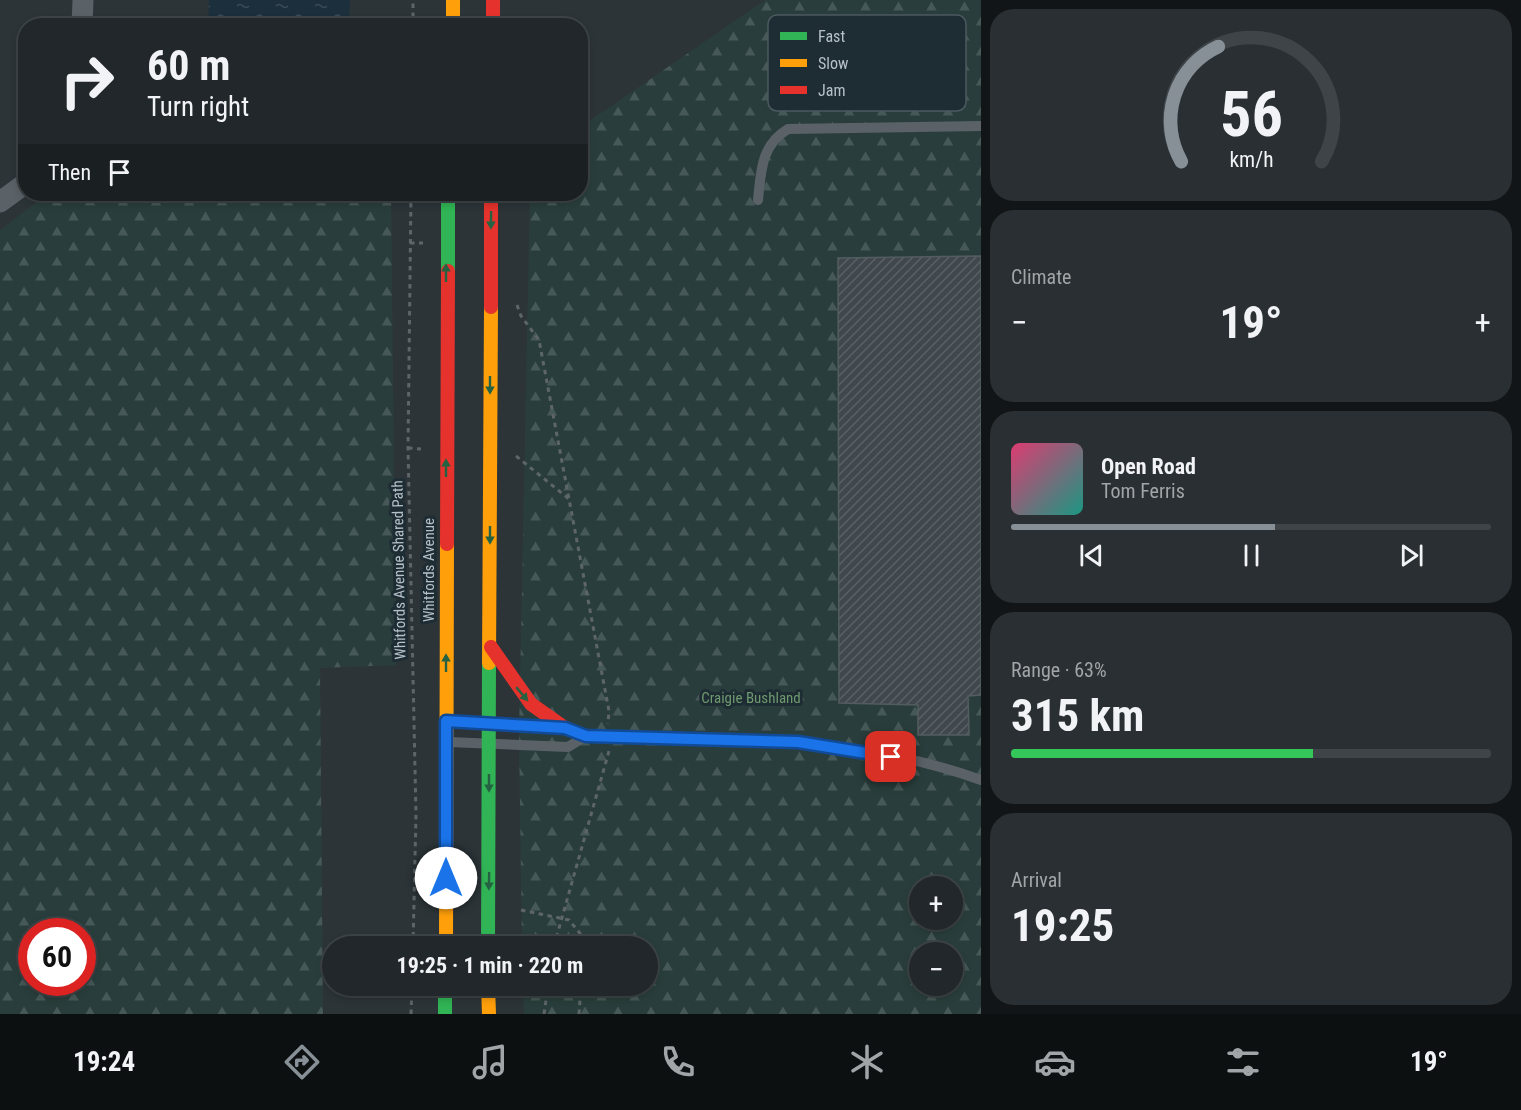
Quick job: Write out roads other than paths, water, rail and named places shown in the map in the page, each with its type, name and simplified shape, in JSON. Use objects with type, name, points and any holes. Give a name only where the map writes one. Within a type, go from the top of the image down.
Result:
[{"type":"main road","points":[[453,0],[453,18]]},
{"type":"main road","points":[[493,0],[493,18]]},
{"type":"main road","name":"Whitfords Avenue","points":[[446,936],[448,201]]},
{"type":"main road","points":[[488,936],[491,201]]},
{"type":"main road","points":[[490,647],[518,690],[551,721],[565,728]]},
{"type":"main road","points":[[445,1014],[446,996]]},
{"type":"main road","points":[[488,996],[489,1014]]},
{"type":"street","points":[[82,18],[83,0]]},
{"type":"street","points":[[0,202],[18,189]]},
{"type":"lane","points":[[758,200],[762,166],[768,150],[774,138],[788,129],[981,126]]},
{"type":"lane","points":[[446,721],[565,728],[586,736],[798,742],[937,764],[981,780]]},
{"type":"lane","points":[[446,742],[568,747],[586,736]]},
{"type":"water","points":[[209,0],[350,0],[349,18],[208,18]]},
{"type":"park label","name":"Craigie Bushland","points":[[751,698]]}]
